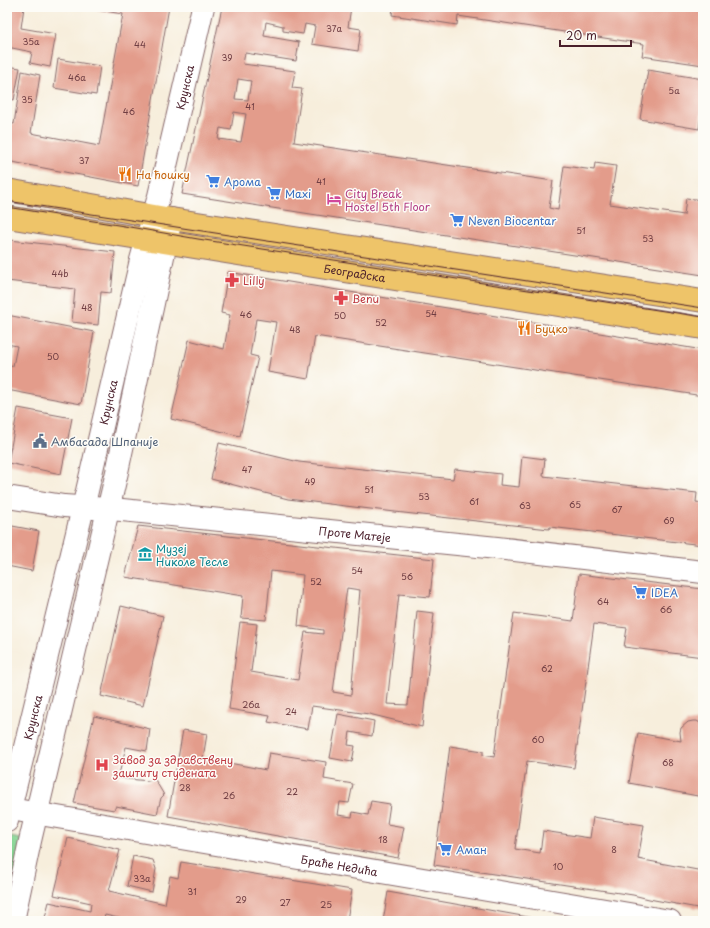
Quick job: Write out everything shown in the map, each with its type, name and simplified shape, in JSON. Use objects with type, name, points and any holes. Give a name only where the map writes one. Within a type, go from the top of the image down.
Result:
[{"type":"main road","points":[[7,190],[162,218],[703,301]]},
{"type":"main road","name":"Београдска","points":[[7,217],[703,328]]},
{"type":"street","name":"Крунска","points":[[8,812],[83,508],[162,218],[203,7]]},
{"type":"street","name":"Крунска","points":[[13,921],[108,509],[156,241]]},
{"type":"street","name":"Проте Матеје","points":[[7,497],[83,508],[108,509],[497,548],[703,572]]},
{"type":"street","name":"Браће Недића","points":[[8,812],[37,813],[670,921]]},
{"type":"green space","points":[[7,836],[30,841],[7,921]]},
{"type":"building","points":[[7,7],[24,7],[21,28],[56,34],[50,67],[30,63],[32,52],[7,47]]},
{"type":"building","points":[[98,7],[169,7],[138,186],[7,161],[7,123],[14,124],[22,71],[40,75],[31,133],[99,146],[123,14],[97,10]]},
{"type":"building","points":[[222,7],[351,7],[348,27],[361,29],[358,51],[312,44],[315,26],[305,24],[303,34],[283,31],[283,26],[266,22],[264,36],[299,42],[296,61],[245,53],[243,64],[295,71],[292,88],[302,89],[294,142],[553,181],[549,208],[558,210],[564,166],[594,170],[595,163],[616,166],[610,204],[684,215],[686,198],[703,200],[703,275],[182,194]],"holes":[[[238,79],[251,81],[248,100],[235,99]],[[234,112],[246,114],[241,142],[218,139],[220,128],[231,130]]]},
{"type":"building","points":[[393,7],[703,7],[703,65],[642,56],[644,44],[458,16],[457,25],[392,15]]},
{"type":"building","points":[[58,59],[100,66],[96,95],[54,88]]},
{"type":"building","points":[[7,66],[20,68],[14,100],[7,98]]},
{"type":"building","points":[[648,70],[703,79],[703,102],[699,129],[640,119]]},
{"type":"building","points":[[10,240],[115,252],[111,293],[101,292],[98,325],[72,322],[75,289],[7,281],[7,264]]},
{"type":"building","points":[[228,272],[703,350],[703,396],[315,336],[308,379],[268,372],[276,322],[256,319],[250,355],[258,357],[240,436],[171,419],[189,340],[224,349],[230,315],[221,313]]},
{"type":"building","points":[[7,315],[94,332],[81,404],[7,390],[7,367],[13,366],[17,346],[7,344]]},
{"type":"building","name":"Амбасада Шпаније","points":[[18,408],[72,418],[61,474],[8,463]]},
{"type":"building","points":[[219,443],[299,462],[453,479],[455,469],[501,474],[500,485],[519,487],[522,456],[545,459],[543,476],[697,493],[696,502],[703,503],[703,545],[288,499],[211,479]]},
{"type":"building","points":[[7,525],[39,531],[32,571],[7,566]]},
{"type":"building","points":[[138,526],[434,559],[430,597],[399,594],[387,704],[408,705],[417,611],[434,613],[422,727],[369,714],[312,706],[308,729],[268,722],[270,716],[229,709],[240,622],[257,624],[251,672],[298,680],[305,632],[323,634],[323,630],[298,626],[303,575],[271,571],[266,620],[241,618],[243,596],[125,577]],"holes":[[[347,588],[360,590],[351,695],[333,692]]]},
{"type":"building","points":[[579,574],[703,589],[703,657],[624,647],[627,628],[594,624],[574,768],[527,761],[515,849],[540,853],[543,831],[590,838],[593,817],[644,825],[638,859],[703,871],[703,909],[633,895],[434,865],[450,746],[483,751],[483,755],[494,757],[514,613],[573,621]]},
{"type":"building","points":[[121,606],[163,616],[143,706],[101,696]]},
{"type":"building","points":[[338,714],[374,721],[372,736],[350,732],[348,745],[355,746],[352,762],[330,758]]},
{"type":"building","name":"Завод за здравствену заштиту студената","points":[[94,716],[150,729],[147,751],[126,747],[118,778],[149,781],[154,778],[164,795],[161,798],[157,814],[116,806],[114,810],[74,803]]},
{"type":"building","points":[[697,721],[703,725],[703,797],[629,783],[638,733],[681,741],[681,728],[688,722]]},
{"type":"building","points":[[183,730],[207,734],[203,758],[266,770],[269,753],[326,762],[324,779],[353,784],[349,803],[340,802],[338,815],[352,817],[353,812],[368,815],[371,801],[390,804],[387,824],[404,827],[398,858],[168,816]]},
{"type":"building","points":[[68,838],[120,850],[109,891],[165,904],[170,876],[178,878],[181,862],[352,890],[347,920],[334,918],[333,921],[132,921],[105,915],[103,921],[44,921],[49,902],[90,911],[91,903],[54,895]]},
{"type":"building","points":[[133,856],[153,860],[156,869],[152,892],[127,886]]},
{"type":"building","points":[[388,892],[539,919],[543,921],[383,921]]},
{"type":"tram line","points":[[7,201],[703,308]]},
{"type":"tram line","points":[[7,207],[198,239],[703,317]]},
{"type":"place","name":"На ћошку","points":[[125,174]]},
{"type":"place","name":"Арома","points":[[213,181]]},
{"type":"place","name":"Maxi","points":[[274,193]]},
{"type":"place","name":"City Break Hostel 5th Floor","points":[[334,199]]},
{"type":"place","name":"Neven Biocentar","points":[[457,220]]},
{"type":"place","name":"Lilly","points":[[232,280]]},
{"type":"place","name":"Benu","points":[[341,298]]},
{"type":"place","name":"Буцко","points":[[524,328]]},
{"type":"place","name":"Амбасада Шпаније","points":[[40,441]]},
{"type":"place","name":"Музеј Николе Тесле","points":[[145,554]]},
{"type":"place","name":"IDEA","points":[[640,592]]},
{"type":"place","name":"Завод за здравствену заштиту студената","points":[[102,765]]},
{"type":"place","name":"Аман","points":[[445,849]]}]
